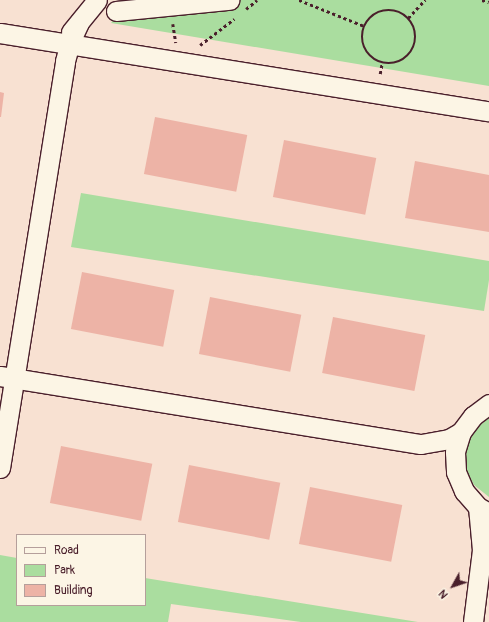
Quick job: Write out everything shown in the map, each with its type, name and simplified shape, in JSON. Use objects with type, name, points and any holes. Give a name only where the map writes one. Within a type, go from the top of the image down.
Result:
[{"type":"street","points":[[0,468],[7,377],[72,48],[79,23],[97,0]]},
{"type":"street","points":[[116,11],[229,0]]},
{"type":"street","points":[[72,48],[84,44],[80,39],[79,23]]},
{"type":"street","points":[[0,33],[72,48],[180,62],[489,111]]},
{"type":"street","points":[[7,377],[421,444],[437,443],[461,432]]},
{"type":"street","points":[[456,472],[455,452],[461,432],[473,416],[489,404]]},
{"type":"street","points":[[421,444],[445,460],[456,472],[464,491],[484,510],[482,550],[472,622]]},
{"type":"path","points":[[169,6],[180,62],[257,0]]},
{"type":"path","points":[[299,0],[364,26]]},
{"type":"path","points":[[408,18],[425,0]]},
{"type":"path","points":[[482,0],[489,2]]},
{"type":"path","points":[[385,10],[398,11],[408,18],[416,33],[413,50],[408,57],[391,64],[382,63],[367,53],[362,35],[364,26],[369,18],[385,10]]},
{"type":"shaded area","points":[[0,0],[489,0],[489,622],[0,622]]},
{"type":"green space","points":[[129,0],[489,0],[489,86],[111,23]]},
{"type":"green space","points":[[81,193],[489,261],[489,280],[484,311],[71,247]]},
{"type":"green space","points":[[489,418],[489,497],[474,485],[467,472],[464,457],[467,442],[475,429]]},
{"type":"green space","points":[[0,555],[16,558],[16,606],[146,606],[146,578],[418,622],[301,622],[171,604],[168,622],[0,622]]},
{"type":"building","points":[[0,92],[4,93],[1,117],[0,117]]},
{"type":"building","points":[[155,117],[247,135],[236,192],[144,174]]},
{"type":"building","points":[[284,140],[376,158],[365,215],[273,197]]},
{"type":"building","points":[[415,161],[489,175],[489,232],[405,218]]},
{"type":"building","points":[[82,272],[174,290],[163,347],[71,329]]},
{"type":"building","points":[[210,297],[301,315],[290,372],[199,354]]},
{"type":"building","points":[[333,317],[425,335],[414,391],[322,373]]},
{"type":"building","points":[[61,446],[152,464],[141,521],[50,503]]},
{"type":"building","points":[[189,465],[280,483],[269,540],[178,522]]},
{"type":"building","points":[[310,487],[402,505],[391,562],[299,544]]}]
